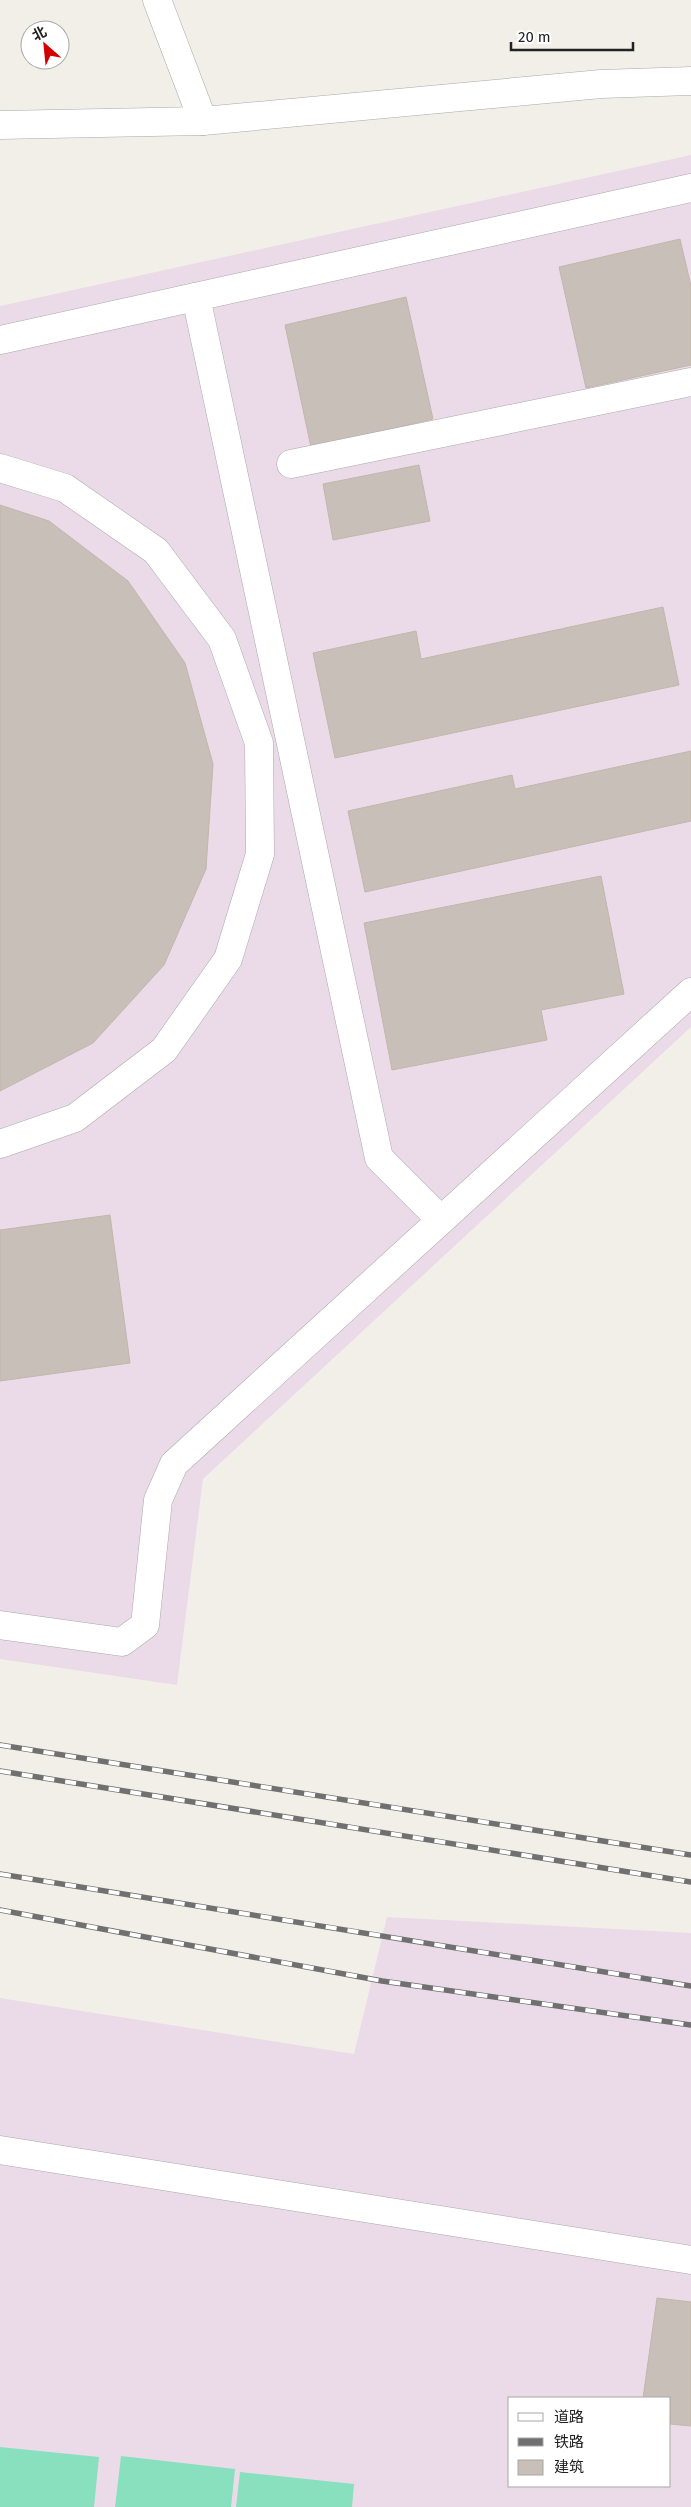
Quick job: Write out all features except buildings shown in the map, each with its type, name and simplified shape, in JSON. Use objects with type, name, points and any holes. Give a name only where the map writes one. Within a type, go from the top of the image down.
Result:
[{"type":"street","points":[[157,0],[203,121]]},
{"type":"street","points":[[0,125],[203,121],[600,84],[691,81]]},
{"type":"street","points":[[0,340],[691,188]]},
{"type":"street","points":[[196,297],[380,1158],[441,1220]]},
{"type":"street","points":[[291,464],[691,382]]},
{"type":"street","points":[[0,468],[65,488],[156,551],[222,639],[258,743],[260,854],[228,959],[164,1050],[76,1118],[0,1144]]},
{"type":"street","points":[[0,1625],[122,1642],[145,1625],[158,1500],[174,1464],[691,992]]},
{"type":"street","points":[[0,2150],[691,2260]]},
{"type":"shaded area","points":[[691,155],[691,1027],[203,1479],[177,1685],[0,1659],[0,306]]},
{"type":"shaded area","points":[[387,1917],[691,1933],[691,2507],[0,2507],[0,1998],[354,2054]]},
{"type":"green space","points":[[0,2447],[99,2457],[94,2507],[0,2507]]},
{"type":"green space","points":[[121,2456],[235,2469],[231,2507],[115,2507]]},
{"type":"green space","points":[[240,2472],[354,2484],[352,2507],[236,2507]]},
{"type":"railway","points":[[0,1745],[691,1855]]},
{"type":"railway","points":[[0,1771],[691,1882]]},
{"type":"railway","points":[[0,1874],[691,1986]]},
{"type":"railway","points":[[0,1910],[382,1981],[691,2025]]}]
